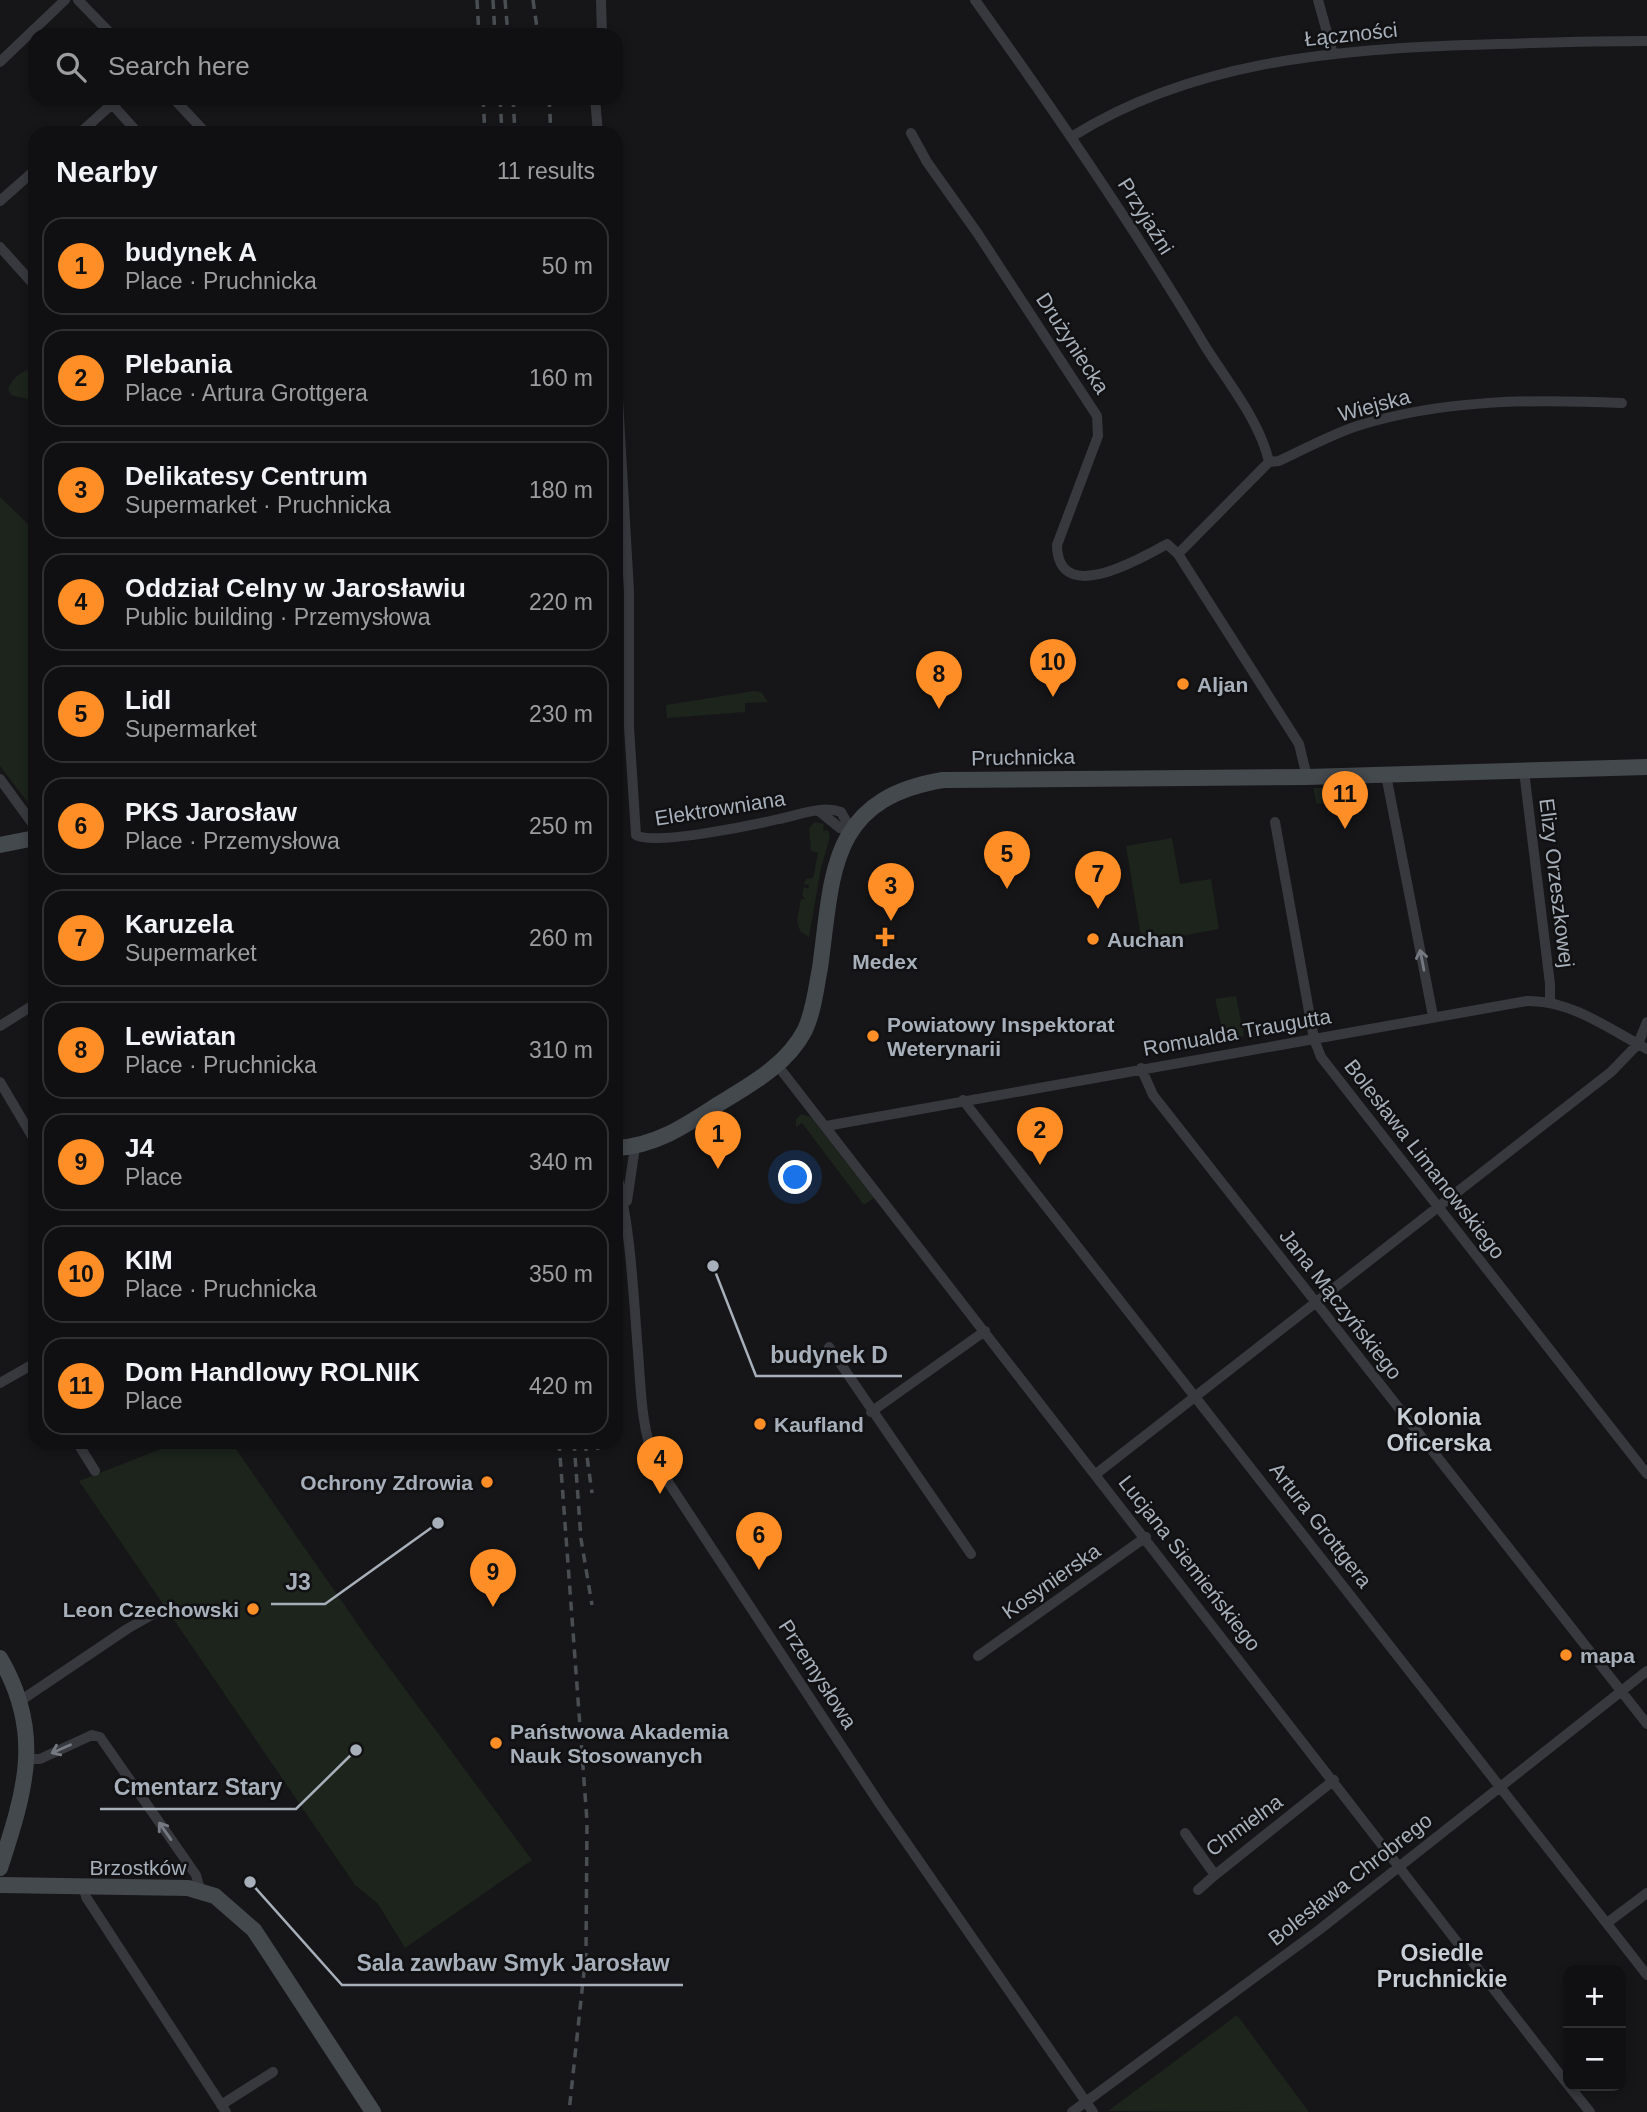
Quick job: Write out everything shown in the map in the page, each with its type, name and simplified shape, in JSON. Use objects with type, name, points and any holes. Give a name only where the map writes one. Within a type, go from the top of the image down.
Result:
[{"type":"main road","name":"Pruchnicka","points":[[623,1148],[656,1142],[778,1066],[805,1030],[813,1004],[833,871],[851,830],[877,803],[901,789],[943,779],[1307,777],[1647,767]]},
{"type":"main road","points":[[0,845],[28,839]]},
{"type":"main road","points":[[0,1658],[20,1701],[29,1759],[21,1807],[0,1868]]},
{"type":"main road","name":"Brzostków","points":[[1,1889],[200,1889],[227,1904],[254,1930],[373,2112]]},
{"type":"street","points":[[36,28],[65,0]]},
{"type":"street","points":[[78,0],[105,28]]},
{"type":"street","points":[[601,0],[602,28]]},
{"type":"street","name":"Przyjaźni","points":[[975,0],[1073,136],[1247,414],[1269,462]]},
{"type":"street","points":[[1318,0],[1334,54]]},
{"type":"street","points":[[0,62],[28,35]]},
{"type":"street","name":"Łączności","points":[[1073,136],[1154,94],[1232,70],[1392,48],[1647,41]]},
{"type":"street","points":[[87,126],[110,105]]},
{"type":"street","points":[[112,105],[131,126]]},
{"type":"street","points":[[180,105],[199,126]]},
{"type":"street","points":[[596,105],[597,126]]},
{"type":"street","name":"Drużyniecka","points":[[911,133],[921,154],[978,233],[1097,416],[1098,436],[1057,545],[1057,557],[1069,574],[1076,577],[1103,574],[1167,544],[1178,554]]},
{"type":"street","points":[[0,201],[28,176]]},
{"type":"street","points":[[0,247],[28,278]]},
{"type":"street","name":"Wiejska","points":[[1178,554],[1269,462],[1279,461],[1358,426],[1436,409],[1534,400],[1622,403]]},
{"type":"street","name":"Elektrowniana","points":[[623,487],[629,591],[629,727],[636,835],[654,840],[744,827],[828,808],[841,812],[851,830]]},
{"type":"street","points":[[1178,554],[1299,744],[1307,777]]},
{"type":"street","name":"Elizy Orzeszkowej","points":[[1524,771],[1550,1001]]},
{"type":"street","points":[[1386,775],[1433,1016]]},
{"type":"street","points":[[0,779],[28,817]]},
{"type":"street","name":"Bolesława Limanowskiego","points":[[1275,822],[1314,1038],[1321,1057],[1647,1474]]},
{"type":"street","points":[[1550,1001],[1642,1046]]},
{"type":"street","name":"Romualda Traugutta","points":[[826,1126],[1433,1016],[1550,1001]]},
{"type":"street","points":[[0,1027],[28,1009]]},
{"type":"street","points":[[1096,1474],[1611,1072],[1642,1046],[1647,1022]]},
{"type":"street","name":"Lucjana Siemieńskiego","points":[[778,1066],[1563,2077]]},
{"type":"street","name":"Jana Mączyńskiego","points":[[1141,1068],[1153,1095],[1647,1724]]},
{"type":"street","points":[[0,1082],[28,1129]]},
{"type":"street","name":"Artura Grottgera","points":[[962,1100],[1647,1975]]},
{"type":"street","points":[[625,1214],[635,1147]]},
{"type":"street","points":[[623,1204],[625,1214]]},
{"type":"street","name":"Przemysłowa","points":[[625,1214],[644,1433],[655,1462],[881,1806],[1093,2112]]},
{"type":"street","points":[[872,1412],[985,1331]]},
{"type":"street","points":[[829,1347],[971,1554]]},
{"type":"street","points":[[0,1383],[28,1370]]},
{"type":"street","points":[[81,1449],[95,1471]]},
{"type":"street","name":"Kosynierska","points":[[978,1656],[1146,1537]]},
{"type":"street","points":[[20,1701],[127,1629],[164,1608]]},
{"type":"street","name":"Bolesława Chrobrego","points":[[1072,2112],[1319,1930],[1647,1671]]},
{"type":"street","points":[[29,1759],[40,1759],[92,1735],[100,1737],[196,1875],[200,1889]]},
{"type":"street","name":"Chmielna","points":[[1185,1833],[1215,1875],[1334,1780]]},
{"type":"street","points":[[1198,1890],[1215,1875]]},
{"type":"street","points":[[84,1888],[93,1909],[223,2108],[273,2072]]},
{"type":"street","points":[[1607,1923],[1647,1893]]},
{"type":"street","name":"Lucjana Siemieńskiego","points":[[1574,2091],[1590,2112]]},
{"type":"shaded area","points":[[28,370],[28,399],[11,395],[8,390],[16,377]]},
{"type":"shaded area","points":[[0,497],[28,524],[28,803],[0,766]]},
{"type":"shaded area","points":[[761,692],[768,702],[745,703],[745,712],[667,718],[666,705]]},
{"type":"shaded area","points":[[1360,787],[1363,796],[1317,804],[1313,788]]},
{"type":"shaded area","points":[[815,822],[824,824],[823,831],[828,830],[830,837],[821,868],[809,937],[800,931],[797,920],[801,899],[805,899],[802,895],[804,887],[809,889],[809,885],[804,884],[806,879],[813,878],[818,853],[811,851],[809,828]]},
{"type":"shaded area","points":[[1172,838],[1180,884],[1211,879],[1219,929],[1142,943],[1126,846]]},
{"type":"shaded area","points":[[1236,996],[1244,1036],[1225,1040],[1215,999]]},
{"type":"shaded area","points":[[801,1114],[811,1117],[874,1198],[864,1205],[802,1123],[796,1127],[796,1120]]},
{"type":"shaded area","points":[[161,1449],[236,1449],[368,1639],[532,1860],[405,1948],[378,1904],[355,1885],[79,1481]]},
{"type":"shaded area","points":[[1237,2015],[1309,2112],[1108,2111]]},
{"type":"railway","points":[[477,0],[479,28]]},
{"type":"railway","points":[[493,0],[495,28]]},
{"type":"railway","points":[[505,0],[507,28]]},
{"type":"railway","points":[[533,0],[537,28]]},
{"type":"railway","points":[[483,105],[485,126]]},
{"type":"railway","points":[[500,105],[502,126]]},
{"type":"railway","points":[[513,105],[515,126]]},
{"type":"railway","points":[[549,105],[551,126]]},
{"type":"railway","points":[[560,1449],[587,1821],[586,1953],[569,2112]]},
{"type":"railway","points":[[575,1449],[581,1539],[592,1605]]},
{"type":"railway","points":[[586,1449],[592,1493]]},
{"type":"place","name":"Aljan","points":[[1183,684]]},
{"type":"place","name":"KIM","points":[[1053,697]]},
{"type":"place","name":"Lewiatan","points":[[939,709]]},
{"type":"place","name":"Dom Handlowy ROLNIK","points":[[1345,829]]},
{"type":"place","name":"Lidl","points":[[1007,889]]},
{"type":"place","name":"Karuzela","points":[[1098,909]]},
{"type":"place","name":"Delikatesy Centrum","points":[[891,921]]},
{"type":"place","name":"Medex","points":[[885,937]]},
{"type":"place","name":"Auchan","points":[[1093,939]]},
{"type":"place","name":"Powiatowy Inspektorat Weterynarii","points":[[873,1036]]},
{"type":"place","name":"Plebania","points":[[1040,1165]]},
{"type":"place","name":"budynek A","points":[[718,1169]]},
{"type":"place","name":"budynek D","points":[[713,1266]]},
{"type":"place","name":"Kaufland","points":[[760,1424]]},
{"type":"place","name":"Ochrony Zdrowia","points":[[487,1482]]},
{"type":"place","name":"Oddział Celny w Jarosławiu","points":[[660,1494]]},
{"type":"place","name":"J3","points":[[438,1523]]},
{"type":"place","name":"PKS Jarosław","points":[[759,1570]]},
{"type":"place","name":"J4","points":[[493,1607]]},
{"type":"place","name":"Leon Czechowski","points":[[253,1609]]},
{"type":"place","name":"mapa","points":[[1566,1655]]},
{"type":"place","name":"Państwowa Akademia Nauk Stosowanych","points":[[496,1743]]},
{"type":"place","name":"Cmentarz Stary","points":[[356,1750]]},
{"type":"place","name":"Sala zawbaw Smyk Jarosław","points":[[250,1882]]},
{"type":"district","name":"Kolonia Oficerska","points":[[1439,1430]]},
{"type":"district","name":"Osiedle Pruchnickie","points":[[1442,1966]]}]
